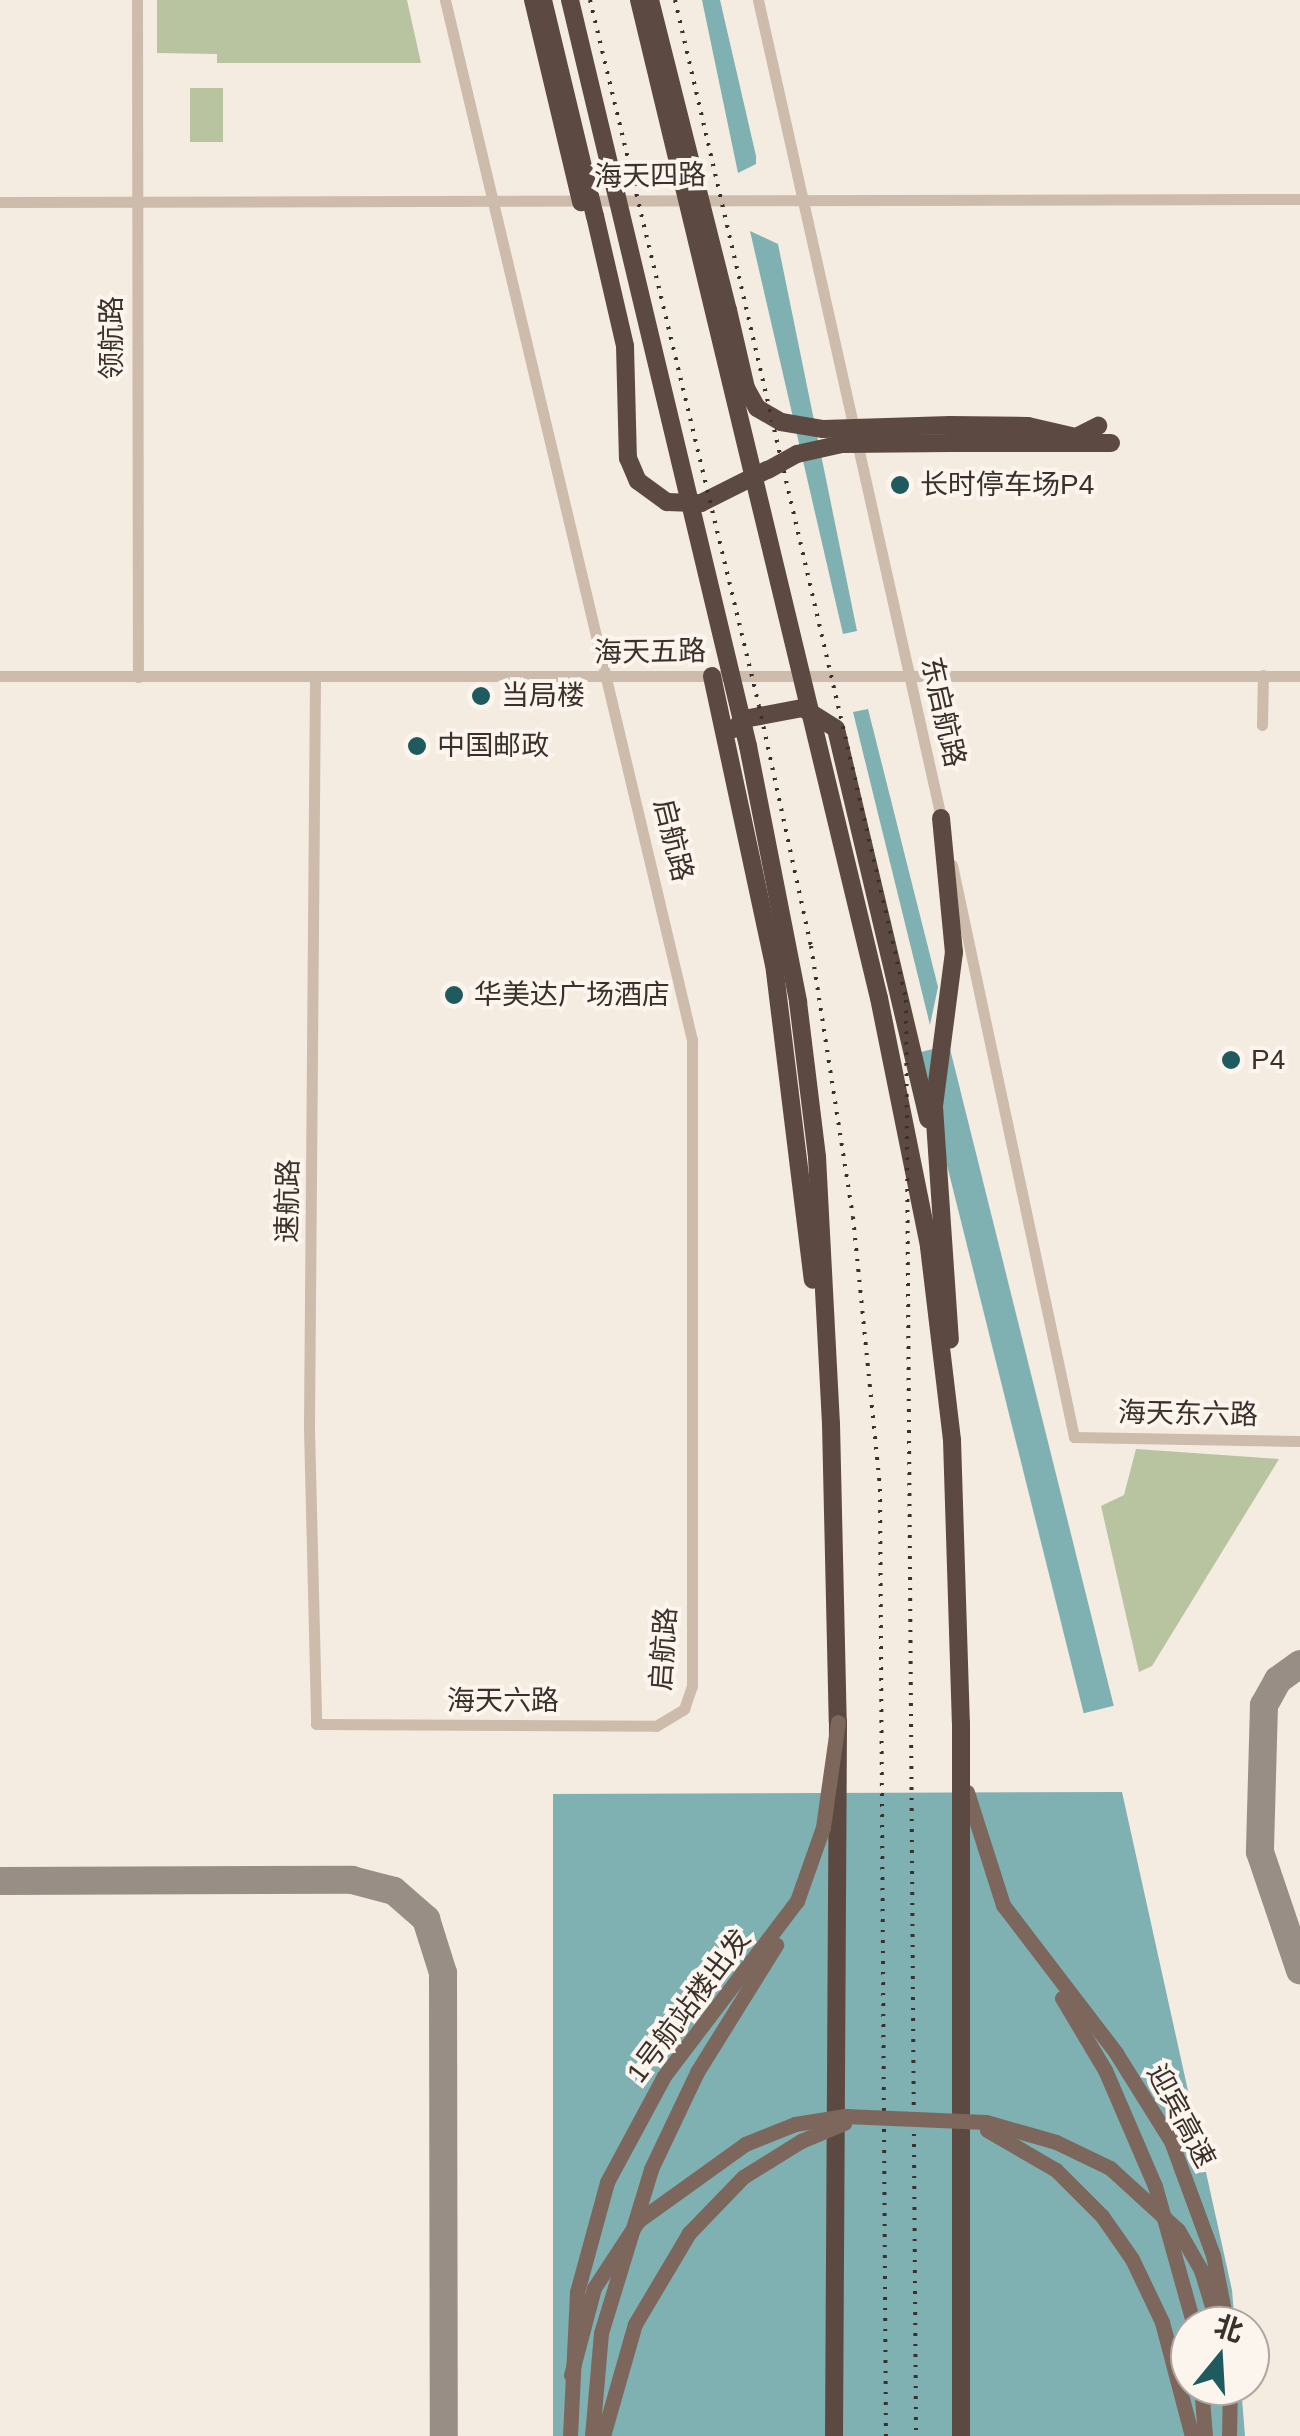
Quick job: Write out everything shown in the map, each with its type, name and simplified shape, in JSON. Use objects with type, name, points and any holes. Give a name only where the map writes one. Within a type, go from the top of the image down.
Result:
[{"type":"highway","points":[[533,0],[580,202]]},
{"type":"highway","points":[[543,0],[625,346],[628,458],[638,481],[667,502],[702,503],[798,454],[842,444],[1028,426],[1076,437],[1098,426]]},
{"type":"highway","points":[[570,0],[748,746],[798,1002],[818,1157],[831,1424],[838,1722],[834,2436]]},
{"type":"highway","points":[[639,0],[879,998],[929,1247],[948,1390]]},
{"type":"highway","points":[[650,0],[746,388],[757,408],[781,422],[823,429],[1111,443]]},
{"type":"highway","points":[[712,676],[774,964],[831,1424]]},
{"type":"highway","points":[[728,754],[731,732],[744,719],[803,708],[836,729],[936,1148],[949,1253],[948,1390],[960,1723],[961,2436]]},
{"type":"highway","points":[[936,1148],[936,1072],[954,952],[941,818]]},
{"type":"main road","points":[[592,2436],[601,2333],[651,2169],[696,2072],[797,1901],[823,1827],[838,1722]]},
{"type":"main road","name":"迎宾高速","points":[[960,1723],[977,1837],[1003,1904],[1104,2070],[1142,2152],[1173,2237],[1189,2306]]},
{"type":"main road","name":"1号航站楼出发","points":[[570,2436],[571,2375],[582,2266],[618,2158],[683,2048],[797,1901]]},
{"type":"main road","name":"迎宾高速","points":[[1037,1956],[1116,2053],[1161,2120],[1204,2224],[1222,2306]]},
{"type":"main road","points":[[603,2436],[635,2324],[706,2213],[782,2152],[872,2116]]},
{"type":"main road","points":[[571,2375],[602,2272],[654,2205],[720,2158],[771,2133],[817,2120],[935,2116],[1056,2142],[1136,2186],[1190,2248],[1211,2306]]},
{"type":"main road","points":[[935,2116],[1014,2142],[1056,2170],[1102,2216],[1138,2269],[1162,2322],[1192,2436]]},
{"type":"main road","points":[[1203,2406],[1205,2436]]},
{"type":"main road","points":[[1230,2406],[1230,2436]]},
{"type":"street","name":"领航路","points":[[137,0],[138,677]]},
{"type":"street","name":"启航路","points":[[444,0],[692,1040],[692,1686],[684,1709]]},
{"type":"street","name":"东启航路","points":[[758,0],[941,818],[1074,1437]]},
{"type":"street","name":"海天四路","points":[[0,202],[494,204],[800,198],[1300,199]]},
{"type":"street","name":"海天五路","points":[[0,676],[608,678],[908,672],[1300,676]]},
{"type":"street","points":[[1262,725],[1263,675]]},
{"type":"street","name":"速航路","points":[[315,678],[309,1442],[316,1724]]},
{"type":"street","name":"海天东六路","points":[[1074,1437],[1300,1441]]},
{"type":"street","name":"海天六路","points":[[316,1724],[656,1726],[684,1709]]},
{"type":"green space","points":[[157,0],[407,0],[421,63],[217,63],[217,54],[157,53]]},
{"type":"green space","points":[[190,88],[223,88],[223,142],[190,142]]},
{"type":"green space","points":[[1136,1449],[1279,1459],[1152,1666],[1139,1672],[1101,1506],[1124,1495]]},
{"type":"water","points":[[702,0],[720,0],[756,156],[756,164],[738,173]]},
{"type":"water","points":[[750,231],[778,244],[857,631],[843,634]]},
{"type":"water","points":[[868,709],[938,987],[930,1025],[853,712]]},
{"type":"water","points":[[949,1045],[1114,1706],[1084,1713],[919,1052]]},
{"type":"water","points":[[1122,1792],[1233,2306],[1170,2306],[1170,2406],[1243,2406],[1245,2436],[553,2436],[553,1794]]},
{"type":"taxiway","points":[[1300,1664],[1278,1680],[1264,1705],[1260,1852],[1300,1970]]},
{"type":"taxiway","points":[[0,1881],[352,1880],[394,1891],[426,1919],[443,1973],[444,2436]]},
{"type":"railway","points":[[590,0],[759,706],[811,946],[853,1217],[880,1489],[886,2436]]},
{"type":"railway","points":[[675,0],[906,1000],[916,2436]]},
{"type":"place","name":"长时停车场P4","points":[[900,485]]},
{"type":"place","name":"当局楼","points":[[481,696]]},
{"type":"place","name":"中国邮政","points":[[417,746]]},
{"type":"place","name":"华美达广场酒店","points":[[454,995]]},
{"type":"place","name":"P4","points":[[1231,1060]]}]
